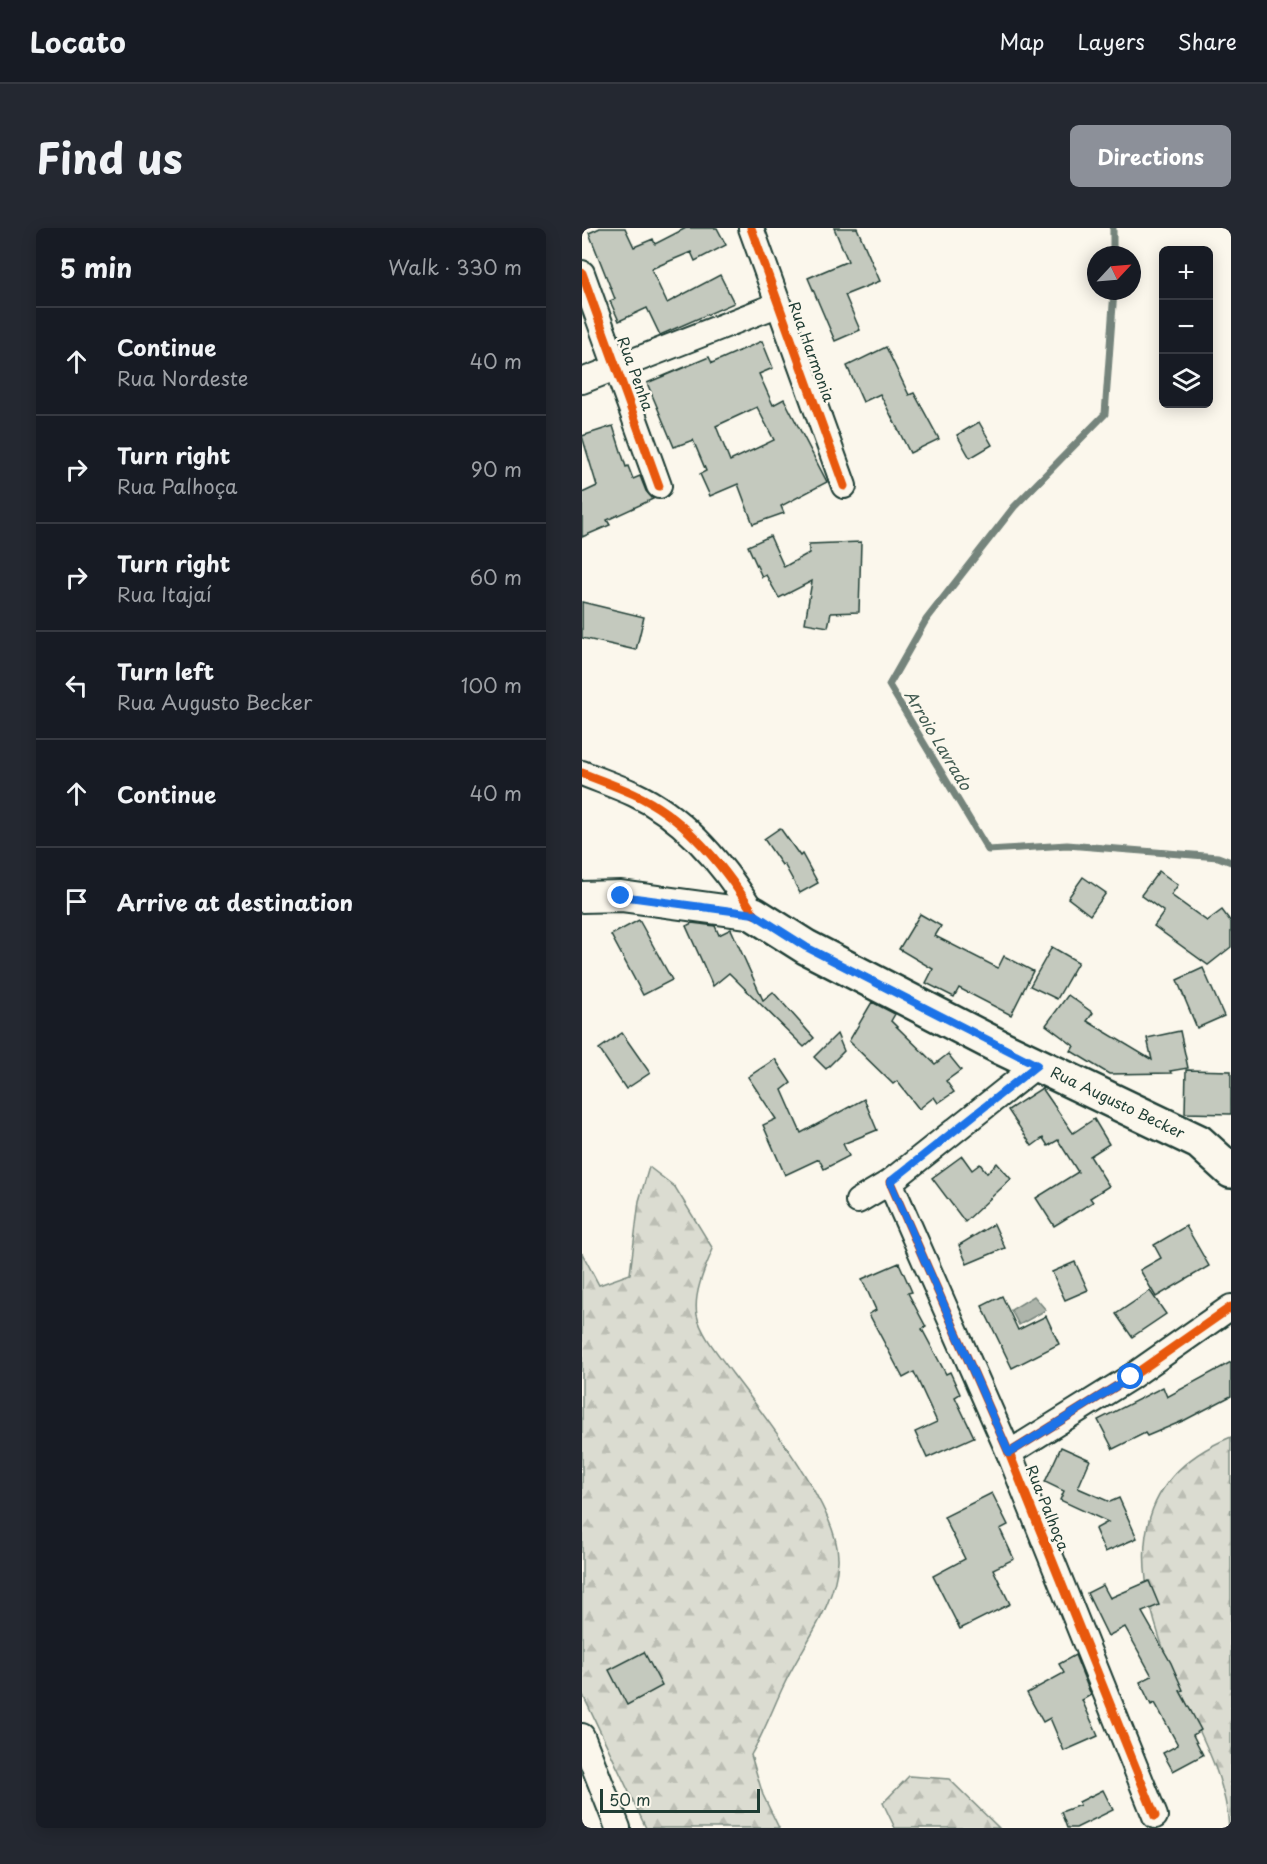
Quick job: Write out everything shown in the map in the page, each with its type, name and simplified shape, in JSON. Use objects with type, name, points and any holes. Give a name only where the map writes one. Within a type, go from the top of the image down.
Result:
[{"type":"main road","name":"Rua Augusto Becker","points":[[754,914],[806,947],[1037,1065],[1199,1142],[1231,1171]]},
{"type":"street","name":"Rua Harmonia","points":[[752,228],[777,305],[844,486]]},
{"type":"street","name":"Rua Penha","points":[[582,273],[659,486]]},
{"type":"street","points":[[582,381],[777,305]]},
{"type":"street","name":"Rua Augusto Becker","points":[[582,773],[635,794],[663,811],[721,865],[754,914]]},
{"type":"street","points":[[582,897],[621,896],[754,914]]},
{"type":"street","points":[[858,1201],[890,1182],[1037,1065]]},
{"type":"street","name":"Rua Palhoça","points":[[890,1182],[1009,1453],[1155,1816]]},
{"type":"street","points":[[1009,1453],[1131,1377],[1231,1306]]},
{"type":"street","points":[[582,1736],[618,1828]]},
{"type":"green space","points":[[649,1167],[675,1187],[713,1249],[700,1281],[697,1298],[697,1315],[702,1330],[797,1463],[814,1490],[836,1540],[838,1561],[831,1595],[789,1674],[751,1755],[763,1795],[779,1828],[646,1828],[582,1693],[582,1253],[599,1285],[630,1274],[639,1201]]},
{"type":"green space","points":[[1231,1437],[1231,1828],[1229,1828],[1227,1807],[1215,1767],[1171,1669],[1158,1634],[1149,1600],[1145,1567],[1146,1535],[1154,1506],[1170,1479],[1195,1456]]},
{"type":"green space","points":[[909,1776],[949,1779],[999,1828],[895,1828],[883,1803]]},
{"type":"shaded area","points":[[1034,1296],[1046,1310],[1019,1325],[1011,1310]]},
{"type":"building","points":[[600,228],[625,228],[634,247],[653,239],[655,244],[686,228],[717,228],[726,245],[695,261],[691,252],[651,269],[667,303],[720,275],[734,303],[660,335],[647,308],[619,321],[610,301],[615,299],[589,233]]},
{"type":"building","points":[[834,228],[857,228],[880,281],[845,295],[860,330],[835,341],[808,278],[848,261]]},
{"type":"building","points":[[762,341],[773,368],[759,374],[773,405],[784,399],[827,482],[781,506],[784,513],[753,524],[738,484],[710,496],[700,474],[706,471],[693,440],[674,447],[647,383],[709,357],[712,363]],"holes":[[[757,407],[774,440],[730,461],[716,426]]]},
{"type":"building","points":[[886,347],[909,395],[914,393],[939,439],[910,453],[880,394],[863,402],[847,366]]},
{"type":"building","points":[[979,422],[992,445],[970,458],[957,435]]},
{"type":"building","points":[[613,426],[626,467],[628,466],[633,479],[640,476],[646,491],[653,499],[607,520],[610,525],[582,537],[582,493],[597,486],[582,436]]},
{"type":"building","points":[[770,536],[784,567],[809,553],[809,544],[861,542],[859,612],[831,613],[828,627],[805,623],[812,581],[779,598],[766,575],[762,577],[748,546]]},
{"type":"building","points":[[582,602],[644,617],[636,650],[582,638]]},
{"type":"building","points":[[780,828],[800,856],[802,854],[818,883],[800,893],[784,864],[782,865],[764,839]]},
{"type":"building","points":[[1159,871],[1178,885],[1171,895],[1207,921],[1222,910],[1231,922],[1231,947],[1208,965],[1154,926],[1164,912],[1141,895]]},
{"type":"building","points":[[1083,877],[1106,893],[1090,915],[1068,898]]},
{"type":"building","points":[[920,914],[941,926],[935,936],[998,968],[1004,956],[1033,971],[1011,1015],[959,988],[954,997],[926,983],[933,969],[899,949]]},
{"type":"building","points":[[639,920],[672,980],[643,995],[611,935]]},
{"type":"building","points":[[692,923],[715,926],[719,935],[731,929],[763,1000],[773,992],[814,1038],[804,1047],[729,973],[713,986],[686,926]]},
{"type":"building","points":[[1052,947],[1078,962],[1057,999],[1030,986]]},
{"type":"building","points":[[1203,968],[1224,1016],[1197,1028],[1177,980]]},
{"type":"building","points":[[1068,995],[1093,1013],[1087,1021],[1152,1060],[1147,1038],[1180,1031],[1188,1068],[1170,1071],[1172,1073],[1109,1074],[1071,1051],[1074,1046],[1046,1025]]},
{"type":"building","points":[[872,1002],[895,1014],[891,1021],[935,1064],[948,1054],[961,1070],[946,1081],[954,1092],[938,1103],[934,1097],[919,1109],[897,1081],[893,1084],[849,1041]]},
{"type":"building","points":[[622,1033],[650,1073],[626,1089],[599,1049]]},
{"type":"building","points":[[837,1034],[844,1051],[826,1069],[814,1057]]},
{"type":"building","points":[[775,1059],[791,1083],[782,1090],[801,1133],[864,1099],[877,1130],[843,1144],[849,1156],[824,1169],[819,1159],[785,1175],[763,1125],[776,1119],[748,1077]]},
{"type":"building","points":[[1186,1070],[1231,1071],[1231,1114],[1185,1113]]},
{"type":"building","points":[[1042,1088],[1073,1133],[1094,1119],[1109,1144],[1090,1156],[1109,1186],[1090,1198],[1093,1202],[1054,1226],[1036,1198],[1078,1172],[1058,1140],[1048,1146],[1043,1138],[1032,1146],[1008,1110]]},
{"type":"building","points":[[962,1156],[972,1170],[980,1164],[987,1173],[997,1163],[1011,1179],[965,1222],[932,1178]]},
{"type":"building","points":[[994,1224],[1005,1248],[967,1264],[959,1245]]},
{"type":"building","points":[[1186,1226],[1209,1266],[1156,1297],[1140,1270],[1161,1258],[1154,1245]]},
{"type":"building","points":[[1075,1262],[1088,1290],[1065,1300],[1052,1272]]},
{"type":"building","points":[[899,1263],[912,1292],[908,1293],[926,1327],[922,1329],[946,1374],[950,1372],[960,1394],[955,1397],[974,1437],[927,1458],[915,1432],[937,1422],[914,1372],[903,1378],[869,1314],[876,1310],[862,1279]]},
{"type":"building","points":[[1150,1291],[1166,1314],[1132,1337],[1116,1314]]},
{"type":"building","points":[[1002,1296],[1018,1330],[1046,1316],[1059,1344],[1012,1368],[982,1306]]},
{"type":"building","points":[[1231,1362],[1231,1396],[1185,1420],[1147,1436],[1145,1433],[1113,1449],[1098,1420],[1163,1387],[1167,1397]]},
{"type":"building","points":[[1061,1447],[1090,1460],[1078,1488],[1110,1502],[1119,1498],[1137,1538],[1105,1552],[1095,1529],[1108,1522],[1060,1500],[1064,1491],[1045,1482]]},
{"type":"building","points":[[992,1493],[1008,1525],[1000,1529],[1014,1559],[993,1569],[1010,1604],[960,1629],[933,1576],[965,1559],[944,1517]]},
{"type":"building","points":[[1149,1581],[1159,1605],[1142,1612],[1171,1663],[1183,1690],[1180,1691],[1201,1730],[1193,1735],[1203,1755],[1173,1771],[1163,1753],[1178,1745],[1155,1703],[1151,1705],[1140,1682],[1152,1676],[1125,1627],[1108,1636],[1087,1593],[1103,1585],[1110,1598]]},
{"type":"building","points":[[644,1652],[662,1686],[627,1705],[609,1670]]},
{"type":"building","points":[[1075,1655],[1091,1695],[1082,1700],[1098,1736],[1064,1751],[1050,1718],[1043,1722],[1027,1693],[1064,1673],[1059,1664]]},
{"type":"building","points":[[1103,1790],[1113,1810],[1076,1828],[1067,1828],[1061,1812],[1080,1805],[1079,1802]]},
{"type":"waterway","name":"Arroio Lavrado","points":[[1113,228],[1113,246]]},
{"type":"waterway","name":"Arroio Lavrado","points":[[1113,300],[1105,414],[1014,507],[926,620],[889,685],[988,850],[1067,845],[1218,857],[1231,862]]},
{"type":"cycle path","points":[[751,228],[844,486]]},
{"type":"cycle path","points":[[582,273],[659,486]]},
{"type":"cycle path","points":[[582,773],[634,794],[671,816],[703,845],[754,914]]},
{"type":"cycle path","points":[[890,1182],[1009,1453],[1155,1816]]},
{"type":"cycle path","points":[[1009,1453],[1131,1377],[1231,1307]]},
{"type":"route","points":[[621,896],[754,914],[806,947],[1037,1065],[890,1182],[1009,1453],[1131,1377]]}]
